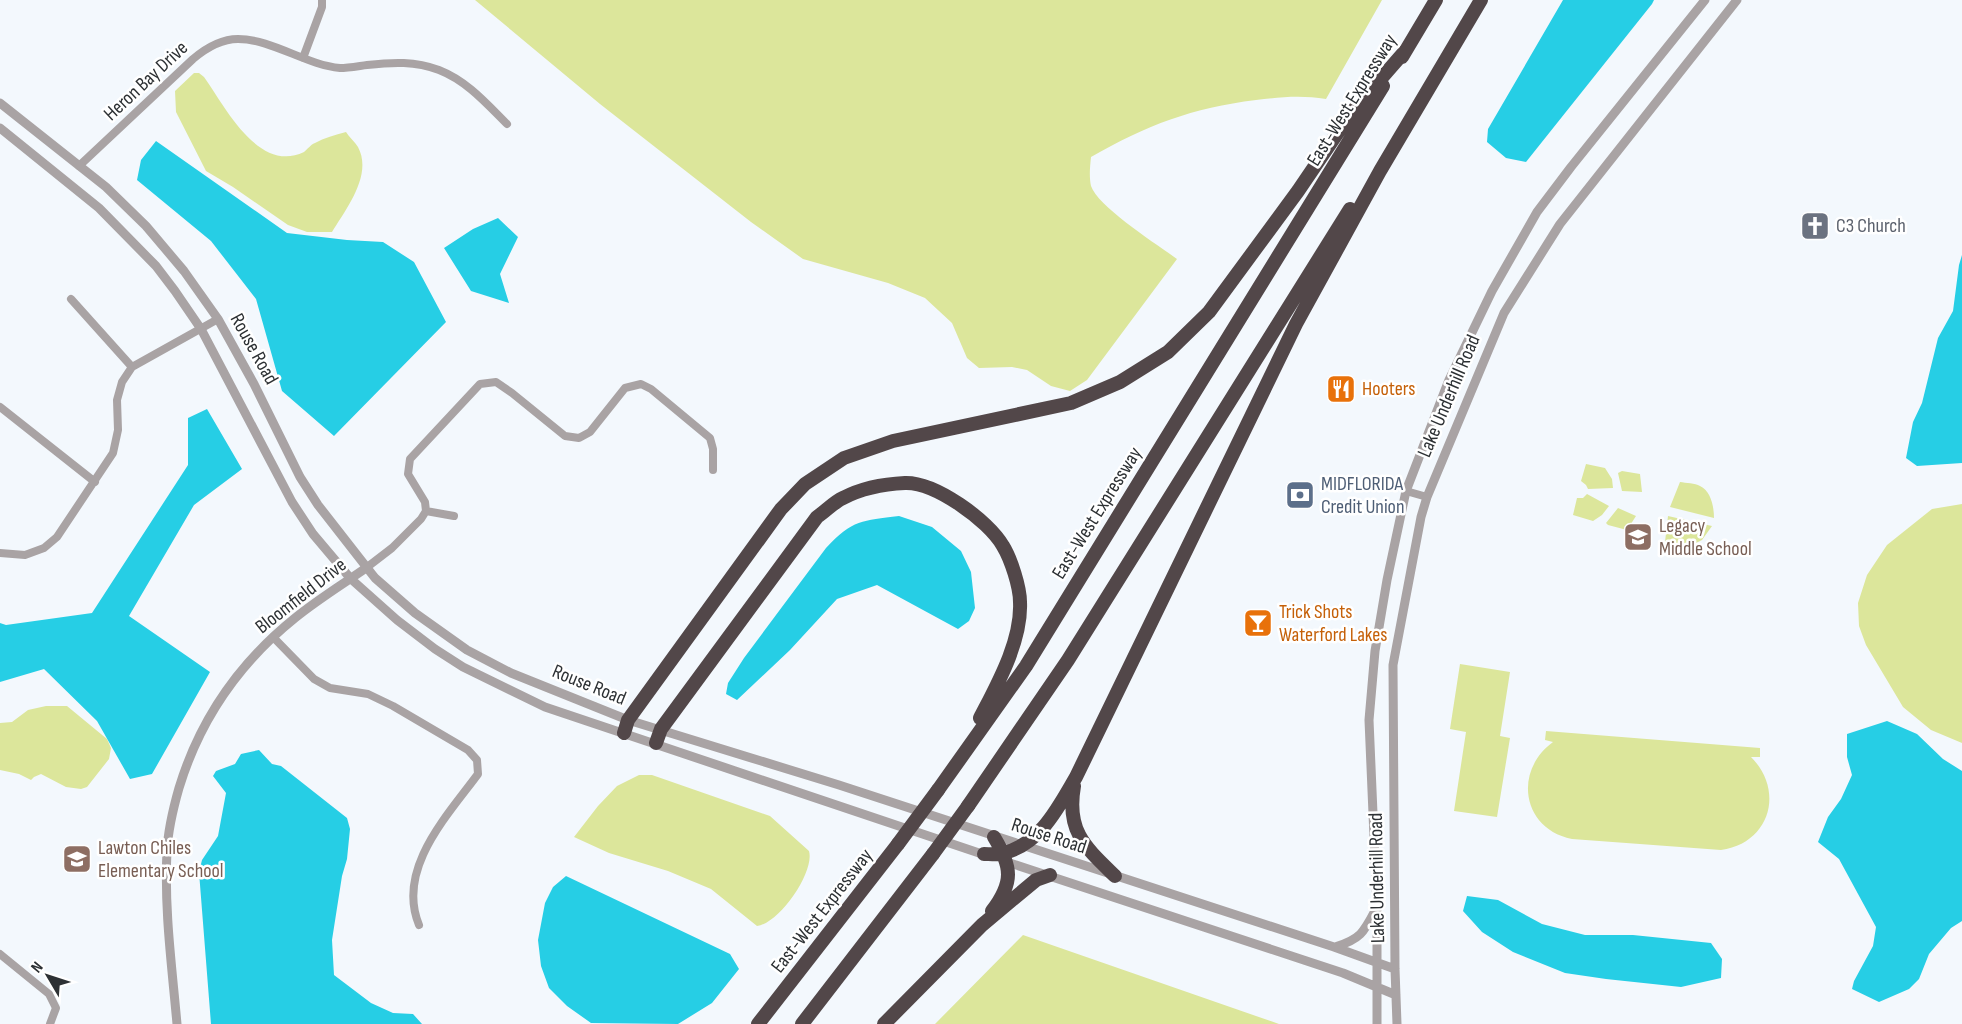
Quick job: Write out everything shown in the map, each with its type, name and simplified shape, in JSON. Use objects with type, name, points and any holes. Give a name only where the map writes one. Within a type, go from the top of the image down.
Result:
[{"type":"highway","name":"East-West Expressway","points":[[758,1024],[898,844],[1026,666],[1436,0]]},
{"type":"highway","points":[[984,854],[1006,858],[1037,834],[1054,813],[1076,777],[1296,324],[1380,171],[1480,0]]},
{"type":"highway","points":[[802,1024],[968,806],[1074,650],[1480,0]]},
{"type":"highway","points":[[626,727],[781,509],[805,484],[844,458],[893,441],[1071,403],[1120,382],[1168,352],[1209,312],[1299,191],[1351,113],[1406,50]]},
{"type":"highway","points":[[657,743],[661,729],[817,517],[842,498],[872,487],[908,483],[942,492],[980,519],[1003,545],[1013,570],[1021,601],[1019,628],[1000,680],[974,730],[938,790]]},
{"type":"highway","points":[[1076,777],[1071,804],[1075,825],[1083,844],[1115,876]]},
{"type":"highway","points":[[982,925],[1000,900],[1006,886],[1006,858],[994,837]]},
{"type":"highway","points":[[884,1024],[982,925],[1036,880],[1050,875]]},
{"type":"street","points":[[303,58],[322,7],[322,0]]},
{"type":"street","name":"Lake Underhill Road","points":[[1377,1024],[1377,907],[1369,720],[1375,651],[1386,580],[1406,491],[1449,380],[1492,291],[1538,212],[1579,157],[1705,0]]},
{"type":"street","name":"Lake Underhill Road","points":[[1397,1024],[1393,665],[1421,517],[1427,497],[1504,313],[1560,224],[1737,0]]},
{"type":"street","name":"Heron Bay Drive","points":[[80,166],[193,59],[211,46],[238,39],[266,45],[340,68],[402,61],[427,66],[458,79],[507,124]]},
{"type":"street","name":"Rouse Road","points":[[0,103],[106,187],[146,226],[184,271],[218,319],[254,384],[300,477],[318,505],[375,578],[415,612],[467,650],[657,743],[984,854]]},
{"type":"street","name":"Rouse Road","points":[[0,128],[99,208],[129,237],[175,291],[201,329],[292,502],[313,534],[351,579],[397,620],[462,667],[545,707],[626,727],[661,729],[1334,947],[1395,969]]},
{"type":"street","points":[[71,299],[132,367]]},
{"type":"street","points":[[0,553],[25,555],[44,548],[57,537],[113,453],[117,430],[117,400],[122,382],[132,367],[218,319]]},
{"type":"street","points":[[366,568],[399,541],[426,511],[425,502],[408,474],[410,459],[480,384],[496,382],[566,436],[579,438],[590,432],[625,388],[640,384],[651,389],[710,438],[713,449],[713,470]]},
{"type":"street","points":[[0,407],[95,482]]},
{"type":"street","points":[[1406,491],[1427,497]]},
{"type":"street","points":[[426,511],[454,516]]},
{"type":"street","name":"Bloomfield Drive","points":[[177,1024],[166,897],[167,849],[173,808],[195,742],[213,710],[244,665],[296,617],[366,568]]},
{"type":"street","points":[[273,637],[314,679],[330,688],[369,694],[468,750],[477,760],[477,774],[424,850],[415,875],[413,910],[419,925]]},
{"type":"street","name":"Rouse Road","points":[[1006,858],[1050,875],[1343,973],[1396,994]]},
{"type":"street","points":[[1334,947],[1359,938],[1377,907]]},
{"type":"street","points":[[0,954],[50,994],[56,1008],[50,1024]]},
{"type":"green space","points":[[475,0],[1382,0],[1326,99],[1282,97],[1233,103],[1190,113],[1151,127],[1091,157],[1090,182],[1096,195],[1116,215],[1177,259],[1087,380],[1070,391],[1051,386],[1027,370],[1012,367],[979,368],[967,358],[952,323],[925,298],[888,283],[803,259],[751,222],[600,104]]},
{"type":"green space","points":[[194,73],[199,73],[204,77],[245,134],[258,146],[272,154],[287,156],[304,152],[318,141],[346,132],[358,147],[362,158],[362,169],[356,191],[332,232],[307,232],[288,225],[206,171],[176,112],[175,91]]},
{"type":"green space","points":[[1586,464],[1605,468],[1612,479],[1613,488],[1588,489],[1581,481]]},
{"type":"green space","points":[[1622,471],[1640,474],[1642,492],[1622,491],[1618,473]]},
{"type":"green space","points":[[1680,482],[1704,488],[1712,504],[1714,518],[1670,507]]},
{"type":"green space","points":[[1587,494],[1609,506],[1593,521],[1573,515],[1577,498],[1583,498]]},
{"type":"green space","points":[[1962,504],[1962,743],[1931,730],[1903,707],[1866,645],[1859,626],[1858,603],[1867,575],[1887,545],[1932,509]]},
{"type":"green space","points":[[1618,508],[1636,516],[1627,530],[1606,523]]},
{"type":"green space","points":[[1668,516],[1712,526],[1702,540],[1686,548],[1665,542]]},
{"type":"green space","points":[[1460,664],[1510,672],[1500,736],[1510,738],[1497,817],[1454,811],[1466,732],[1450,729]]},
{"type":"green space","points":[[46,706],[67,706],[107,739],[111,748],[109,759],[87,787],[81,789],[66,787],[41,774],[31,780],[19,774],[0,770],[0,723],[12,722],[28,710]]},
{"type":"green space","points":[[1546,731],[1760,748],[1760,757],[1751,757],[1761,770],[1768,785],[1767,814],[1761,826],[1751,837],[1738,845],[1721,850],[1572,839],[1555,833],[1542,824],[1533,812],[1529,798],[1528,783],[1532,768],[1540,754],[1553,742],[1545,740]]},
{"type":"green space","points":[[639,775],[652,775],[770,816],[809,851],[807,871],[801,883],[776,916],[757,926],[711,889],[668,871],[609,853],[574,837],[617,786]]},
{"type":"green space","points":[[1023,935],[1279,1024],[935,1024]]},
{"type":"water","points":[[1563,0],[1654,0],[1526,162],[1506,158],[1487,142],[1488,129]]},
{"type":"water","points":[[156,141],[287,233],[383,242],[414,262],[446,322],[334,436],[282,391],[256,299],[211,241],[137,180],[141,160]]},
{"type":"water","points":[[498,218],[518,237],[500,274],[509,303],[471,291],[444,248],[473,229]]},
{"type":"water","points":[[1962,255],[1962,463],[1917,466],[1906,458],[1913,422],[1922,403],[1938,338],[1953,311]]},
{"type":"water","points":[[207,409],[242,469],[194,505],[129,616],[210,672],[152,774],[130,779],[97,721],[44,669],[0,682],[0,623],[6,625],[92,613],[188,465],[188,418]]},
{"type":"water","points":[[899,516],[932,527],[961,551],[971,572],[975,608],[969,621],[958,629],[877,585],[837,599],[790,650],[737,700],[726,694],[728,683],[744,658],[826,548],[851,526]]},
{"type":"water","points":[[1887,721],[1917,734],[1943,759],[1962,771],[1962,921],[1951,928],[1929,954],[1919,979],[1909,989],[1879,1002],[1852,989],[1873,946],[1876,927],[1839,859],[1818,842],[1828,817],[1841,799],[1852,775],[1847,757],[1847,734]]},
{"type":"water","points":[[259,750],[272,764],[281,766],[347,818],[350,829],[347,859],[342,876],[332,940],[334,975],[371,1003],[393,1013],[413,1014],[422,1024],[211,1024],[199,872],[202,860],[218,836],[226,793],[213,776],[216,771],[235,764],[241,754]]},
{"type":"water","points":[[566,876],[730,954],[739,969],[712,1003],[678,1024],[591,1023],[567,1006],[549,988],[541,966],[538,940],[545,903],[553,887]]},
{"type":"water","points":[[1467,896],[1498,900],[1542,924],[1585,935],[1633,935],[1711,943],[1722,959],[1721,978],[1681,987],[1565,973],[1513,952],[1482,932],[1463,911]]},
{"type":"place","name":"C3 Church","points":[[1815,226]]},
{"type":"place","name":"Hooters","points":[[1341,389]]},
{"type":"place","name":"MIDFLORIDA Credit Union","points":[[1300,495]]},
{"type":"place","name":"Legacy Middle School","points":[[1638,537]]},
{"type":"place","name":"Trick Shots Waterford Lakes","points":[[1258,623]]},
{"type":"place","name":"Lawton Chiles Elementary School","points":[[77,859]]}]
